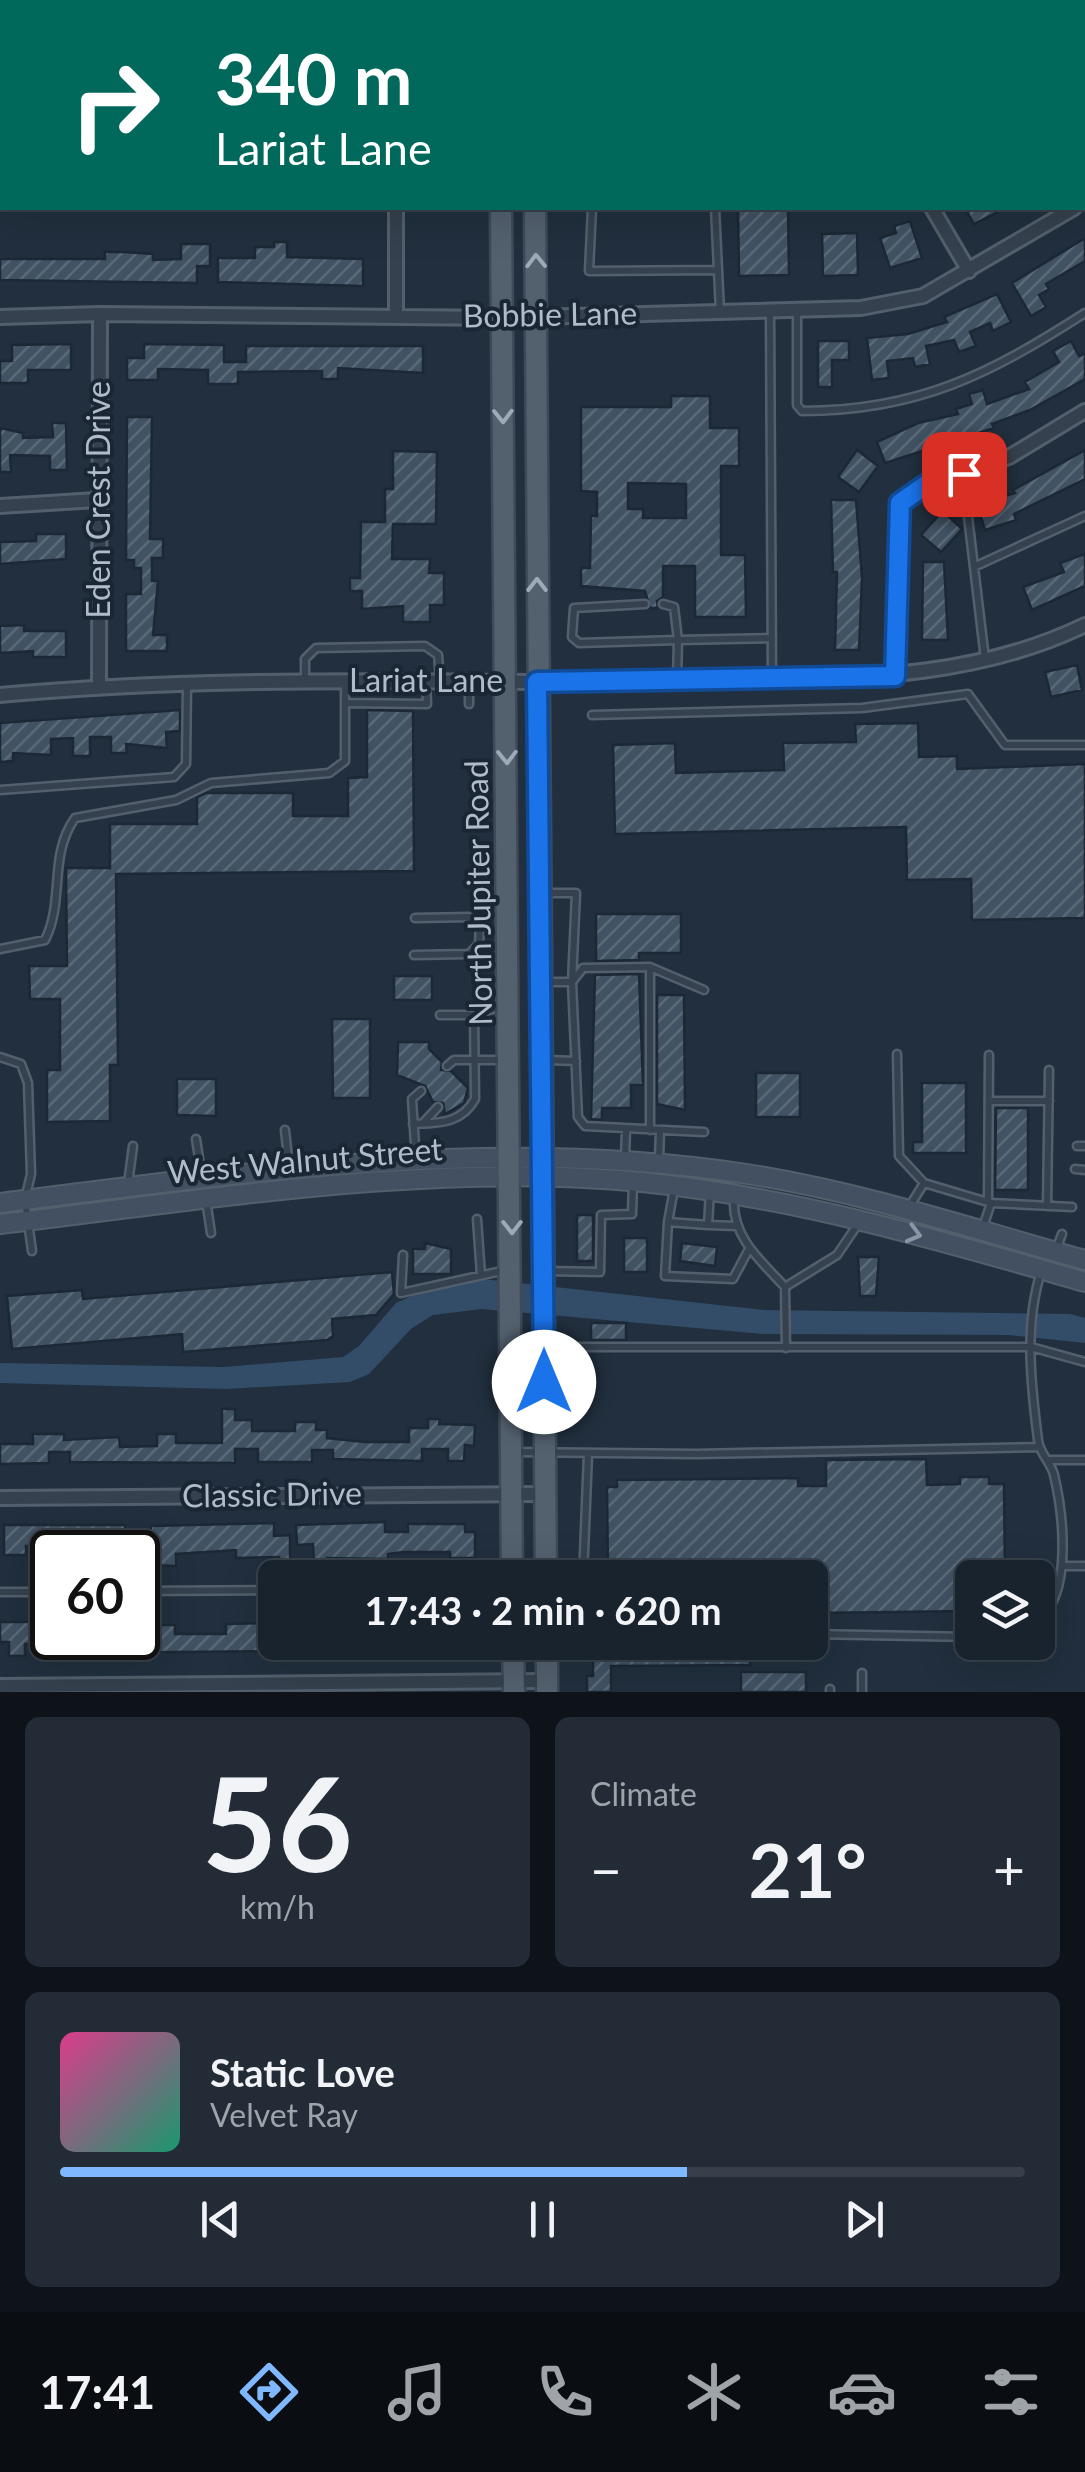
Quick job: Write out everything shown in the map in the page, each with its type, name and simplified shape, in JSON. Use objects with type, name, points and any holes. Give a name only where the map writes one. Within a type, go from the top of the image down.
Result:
[{"type":"main road","name":"North Jupiter Road","points":[[500,210],[512,1169],[512,1560]]},
{"type":"main road","name":"North Jupiter Road","points":[[535,210],[546,1560]]},
{"type":"main road","points":[[509,893],[540,893]]},
{"type":"main road","name":"West Walnut Street","points":[[204,1188],[286,1169],[416,1160],[512,1169]]},
{"type":"main road","name":"West Walnut Street","points":[[0,1203],[128,1188],[204,1188],[625,1163],[745,1174],[856,1196],[982,1231],[1059,1243],[1085,1260]]},
{"type":"main road","name":"West Walnut Street","points":[[542,1169],[777,1200],[1085,1282]]},
{"type":"main road","points":[[0,1224],[122,1208],[136,1193],[204,1188]]},
{"type":"main road","points":[[777,1200],[799,1195],[840,1202],[856,1196]]},
{"type":"main road","points":[[860,1219],[863,1213],[877,1209],[907,1210]]},
{"type":"main road","points":[[979,1252],[1036,1260],[1059,1243]]},
{"type":"main road","points":[[1042,1270],[1053,1266],[1085,1270]]},
{"type":"main road","points":[[513,1660],[514,1687]]},
{"type":"main road","points":[[547,1660],[547,1686]]},
{"type":"street","points":[[396,210],[396,316]]},
{"type":"street","points":[[933,210],[969,271]]},
{"type":"street","name":"Bobbie Lane","points":[[0,317],[100,314],[502,318],[797,311],[898,302],[923,296],[1071,210]]},
{"type":"street","name":"Eden Crest Drive","points":[[99,686],[100,314]]},
{"type":"street","points":[[895,676],[900,503],[927,484],[1010,457],[1085,412]]},
{"type":"street","points":[[0,506],[98,500]]},
{"type":"street","name":"Lariat Lane","points":[[0,695],[99,686],[305,681],[677,682],[895,676],[986,660],[1085,624]]},
{"type":"street","name":"Classic Drive","points":[[0,1498],[544,1494]]},
{"type":"street","points":[[0,1686],[547,1686]]},
{"type":"lane","points":[[592,210],[589,271],[718,270]]},
{"type":"lane","points":[[715,210],[720,312]]},
{"type":"lane","points":[[770,311],[772,680]]},
{"type":"lane","points":[[797,311],[797,405],[802,411],[878,406],[941,392],[992,368],[1085,313]]},
{"type":"lane","points":[[964,474],[986,660]]},
{"type":"lane","points":[[976,566],[1085,516]]},
{"type":"lane","points":[[645,604],[574,608],[572,637],[578,643],[772,638]]},
{"type":"lane","points":[[663,604],[674,607],[678,615],[677,682]]},
{"type":"lane","points":[[305,681],[305,660],[316,648],[425,646],[438,655],[427,704],[345,703]]},
{"type":"lane","points":[[0,949],[45,940],[54,921],[59,848],[75,818],[176,800],[211,782],[329,773],[345,761],[345,681]]},
{"type":"lane","points":[[468,682],[469,704]]},
{"type":"lane","points":[[0,790],[174,777],[186,764],[187,684]]},
{"type":"lane","points":[[592,715],[862,708],[968,694],[1005,745],[1085,745]]},
{"type":"lane","points":[[540,893],[576,893],[572,982],[578,1117],[584,1126],[704,1132]]},
{"type":"lane","points":[[414,918],[470,917],[480,924],[479,944],[469,954],[414,954]]},
{"type":"lane","points":[[540,982],[572,982],[584,968],[650,967],[704,990]]},
{"type":"lane","points":[[650,967],[650,1130]]},
{"type":"lane","points":[[440,1015],[474,1015],[510,1005]]},
{"type":"lane","points":[[418,1124],[444,1124],[464,1114],[475,1099],[474,1015]]},
{"type":"lane","points":[[897,1054],[898,1156],[924,1183],[990,1202],[1072,1207]]},
{"type":"lane","points":[[0,1056],[20,1064],[28,1082],[32,1174],[25,1200],[32,1251]]},
{"type":"lane","points":[[982,1231],[990,1202],[989,1056]]},
{"type":"lane","points":[[446,1066],[454,1060],[511,1059]]},
{"type":"lane","points":[[541,1060],[576,1061]]},
{"type":"lane","points":[[1048,1206],[1049,1070]]},
{"type":"lane","points":[[462,1082],[472,1072]]},
{"type":"lane","points":[[416,1160],[418,1124],[412,1100],[422,1091]]},
{"type":"lane","points":[[989,1100],[1049,1100]]},
{"type":"lane","points":[[418,1124],[438,1107]]},
{"type":"lane","points":[[286,1130],[286,1169]]},
{"type":"lane","points":[[658,1166],[660,1130]]},
{"type":"lane","points":[[625,1163],[626,1131]]},
{"type":"lane","points":[[196,1139],[211,1233]]},
{"type":"lane","points":[[128,1188],[133,1146]]},
{"type":"lane","points":[[1075,1169],[1085,1170]]},
{"type":"lane","points":[[543,1275],[600,1272],[601,1215],[632,1214],[633,1182]]},
{"type":"lane","points":[[907,1210],[924,1183]]},
{"type":"lane","points":[[674,1186],[665,1276],[734,1279],[749,1249]]},
{"type":"lane","points":[[708,1225],[710,1190]]},
{"type":"lane","points":[[734,1193],[733,1218],[749,1249],[785,1287],[786,1345]]},
{"type":"lane","points":[[477,1219],[481,1275]]},
{"type":"lane","points":[[785,1287],[837,1255],[860,1219]]},
{"type":"lane","points":[[668,1222],[737,1226]]},
{"type":"lane","points":[[403,1255],[401,1293],[512,1272]]},
{"type":"lane","points":[[1042,1270],[1034,1295],[1030,1344],[1038,1447],[1054,1472],[1063,1578],[1055,1601]]},
{"type":"lane","points":[[544,1344],[1030,1344],[1085,1362]]},
{"type":"lane","points":[[512,1452],[1038,1447]]},
{"type":"lane","points":[[584,1560],[588,1454]]},
{"type":"lane","points":[[1046,1460],[1085,1460]]},
{"type":"lane","points":[[1062,1566],[1085,1566]]},
{"type":"lane","points":[[160,1591],[258,1590]]},
{"type":"lane","points":[[0,1592],[30,1592]]},
{"type":"lane","points":[[828,1634],[955,1637]]},
{"type":"lane","points":[[862,1673],[862,1692]]},
{"type":"water","points":[[483,1279],[764,1310],[1070,1314],[1085,1318],[1085,1343],[1009,1335],[763,1334],[482,1309],[433,1315],[411,1329],[369,1374],[350,1382],[226,1389],[0,1383],[0,1363],[224,1367],[343,1357],[359,1346],[396,1303],[418,1293]]},
{"type":"building","points":[[738,210],[788,210],[789,275],[739,276]]},
{"type":"building","points":[[966,210],[1001,210],[974,224]]},
{"type":"building","points":[[910,221],[922,258],[890,268],[880,238],[896,233],[894,226]]},
{"type":"building","points":[[857,233],[858,275],[823,276],[822,234]]},
{"type":"building","points":[[1085,238],[1085,261],[1046,284],[1049,289],[1039,295],[1046,307],[1031,316],[1012,283]]},
{"type":"building","points":[[274,242],[287,242],[287,257],[363,259],[363,286],[218,282],[218,258],[255,258],[255,247],[274,247]]},
{"type":"building","points":[[181,244],[210,244],[210,266],[197,266],[197,283],[0,280],[0,259],[105,259],[105,252],[124,252],[153,254],[153,260],[181,259]]},
{"type":"building","points":[[997,294],[1011,322],[993,331],[990,323],[970,332],[976,346],[959,352],[954,340],[926,346],[930,364],[915,367],[913,358],[887,361],[889,378],[872,380],[867,338],[908,334],[947,322],[944,317]]},
{"type":"building","points":[[818,341],[849,341],[849,360],[832,360],[832,387],[818,387]]},
{"type":"building","points":[[1071,341],[1079,356],[1085,353],[1085,379],[1030,410],[992,424],[994,428],[885,463],[877,442],[918,423],[958,414],[956,409],[972,404],[969,394],[983,390],[987,404],[1029,389],[1025,382],[1059,362],[1053,351]]},
{"type":"building","points":[[71,344],[71,370],[28,370],[28,383],[0,383],[0,361],[12,361],[12,345]]},
{"type":"building","points":[[144,344],[224,345],[224,362],[246,362],[246,346],[423,346],[423,373],[338,368],[338,379],[322,379],[322,371],[238,372],[238,384],[208,384],[208,370],[158,369],[158,380],[127,380],[127,358],[144,358]]},
{"type":"building","points":[[671,396],[710,396],[710,428],[739,428],[739,466],[721,466],[721,555],[745,555],[746,617],[695,617],[695,566],[663,566],[663,597],[657,601],[658,608],[650,608],[645,591],[581,586],[581,568],[590,568],[591,516],[597,516],[597,492],[581,491],[581,407],[671,407]],"holes":[[[628,483],[686,484],[686,518],[643,518],[643,509],[628,509]]]},
{"type":"building","points":[[127,417],[152,417],[150,539],[163,539],[163,558],[152,558],[152,581],[158,581],[153,635],[167,635],[167,651],[126,651],[126,594],[141,594],[141,568],[134,568],[134,560],[126,560]]},
{"type":"building","points":[[52,423],[66,423],[67,470],[50,470],[50,456],[10,455],[11,472],[0,472],[0,428],[23,433],[23,438],[53,437]]},
{"type":"building","points":[[857,450],[878,466],[859,492],[838,477]]},
{"type":"building","points":[[1085,450],[1085,479],[1014,514],[1016,520],[985,530],[977,504],[1015,493],[1013,490]]},
{"type":"building","points":[[393,451],[437,452],[436,524],[393,524],[392,559],[430,559],[429,573],[444,573],[444,605],[430,605],[430,622],[403,622],[403,606],[362,609],[362,591],[350,591],[350,578],[360,578],[361,522],[385,522],[385,489],[393,489]]},
{"type":"building","points":[[831,500],[856,500],[862,578],[859,650],[835,650],[837,572],[833,572]]},
{"type":"building","points":[[943,511],[962,529],[941,552],[921,535]]},
{"type":"building","points":[[36,534],[66,534],[66,559],[0,564],[0,542],[36,541]]},
{"type":"building","points":[[1085,554],[1085,586],[1032,610],[1023,587],[1064,572],[1060,563]]},
{"type":"building","points":[[923,562],[944,562],[948,640],[922,640]]},
{"type":"building","points":[[24,625],[24,631],[66,631],[66,657],[33,657],[33,651],[0,653],[0,626]]},
{"type":"building","points":[[1077,665],[1082,690],[1051,697],[1045,672]]},
{"type":"building","points":[[180,710],[180,731],[166,732],[167,748],[126,744],[127,753],[111,753],[111,737],[90,737],[90,756],[73,756],[73,738],[51,739],[51,755],[13,753],[13,761],[0,762],[0,723]]},
{"type":"building","points":[[367,710],[413,711],[414,871],[116,874],[118,1065],[110,1065],[110,1121],[47,1122],[47,1070],[60,1070],[60,999],[30,999],[29,966],[67,966],[66,868],[110,868],[110,824],[197,824],[197,797],[206,793],[293,793],[293,816],[348,816],[348,778],[367,777]]},
{"type":"building","points":[[918,723],[919,757],[957,756],[957,769],[1085,764],[1085,918],[972,920],[971,879],[907,880],[906,827],[615,834],[613,745],[675,743],[676,773],[784,770],[783,743],[856,742],[855,724]]},
{"type":"building","points":[[596,914],[681,914],[681,953],[639,953],[639,960],[596,961]]},
{"type":"building","points":[[639,974],[643,1085],[631,1085],[631,1108],[602,1108],[602,1120],[591,1119],[595,975]]},
{"type":"building","points":[[394,976],[432,976],[432,1000],[394,1000]]},
{"type":"building","points":[[657,995],[684,995],[685,1110],[657,1104]]},
{"type":"building","points":[[332,1019],[370,1019],[370,1098],[333,1098]]},
{"type":"building","points":[[398,1042],[429,1042],[429,1049],[442,1062],[441,1070],[451,1071],[468,1088],[464,1103],[445,1114],[443,1103],[433,1102],[425,1086],[397,1075]]},
{"type":"building","points":[[756,1073],[800,1073],[800,1117],[756,1117]]},
{"type":"building","points":[[177,1079],[216,1079],[216,1116],[177,1115]]},
{"type":"building","points":[[922,1083],[966,1083],[966,1153],[913,1153],[913,1142],[922,1142]]},
{"type":"building","points":[[996,1108],[1028,1108],[1028,1190],[995,1190]]},
{"type":"building","points":[[577,1215],[593,1215],[593,1261],[577,1261]]},
{"type":"building","points":[[624,1238],[647,1238],[647,1272],[624,1272]]},
{"type":"building","points":[[425,1243],[451,1249],[451,1274],[413,1274],[413,1249],[425,1249]]},
{"type":"building","points":[[682,1243],[717,1247],[715,1266],[680,1261]]},
{"type":"building","points":[[858,1257],[879,1257],[876,1296],[860,1296]]},
{"type":"building","points":[[392,1272],[394,1294],[376,1315],[332,1319],[333,1336],[327,1340],[183,1352],[182,1334],[12,1349],[7,1296],[82,1290],[83,1299]]},
{"type":"building","points":[[591,1323],[626,1323],[626,1340],[591,1340]]},
{"type":"building","points":[[222,1409],[235,1409],[235,1420],[252,1420],[252,1431],[295,1431],[295,1422],[316,1422],[316,1430],[327,1430],[327,1438],[365,1442],[409,1442],[409,1428],[428,1428],[428,1419],[440,1419],[439,1424],[475,1425],[474,1446],[465,1445],[464,1461],[448,1461],[448,1449],[422,1449],[422,1461],[333,1459],[333,1450],[312,1450],[312,1462],[258,1462],[258,1449],[235,1449],[235,1463],[70,1462],[70,1452],[49,1452],[49,1463],[0,1464],[0,1444],[33,1444],[33,1434],[64,1434],[64,1440],[119,1437],[120,1447],[157,1446],[157,1434],[176,1434],[176,1443],[222,1443]]},
{"type":"building","points":[[926,1459],[927,1485],[960,1484],[960,1477],[989,1477],[989,1484],[1004,1484],[1005,1560],[955,1560],[955,1611],[828,1613],[828,1560],[608,1560],[607,1487],[617,1487],[617,1480],[798,1478],[798,1486],[826,1486],[826,1460]]},
{"type":"building","points":[[385,1522],[385,1532],[408,1532],[408,1524],[465,1524],[465,1532],[475,1532],[475,1558],[450,1558],[450,1552],[403,1552],[388,1554],[388,1559],[314,1560],[313,1544],[297,1545],[296,1525]]},
{"type":"building","points":[[274,1523],[274,1536],[290,1535],[290,1560],[236,1558],[236,1550],[176,1554],[176,1566],[160,1565],[160,1530],[151,1530],[151,1526]]},
{"type":"building","points":[[4,1525],[125,1525],[125,1530],[30,1530],[26,1555],[4,1555]]},
{"type":"building","points":[[0,1622],[30,1622],[30,1644],[25,1644],[25,1656],[9,1656],[9,1642],[0,1642]]},
{"type":"building","points":[[258,1623],[258,1651],[160,1652],[160,1625],[175,1625],[175,1634],[226,1634],[226,1624]]},
{"type":"building","points":[[593,1660],[750,1660],[750,1665],[611,1666],[611,1692],[587,1692],[587,1676],[593,1676]]},
{"type":"building","points":[[741,1672],[806,1672],[806,1692],[741,1692]]},
{"type":"route","points":[[544,1382],[537,682],[895,676],[896,518],[900,503],[911,491],[964,474]]}]
